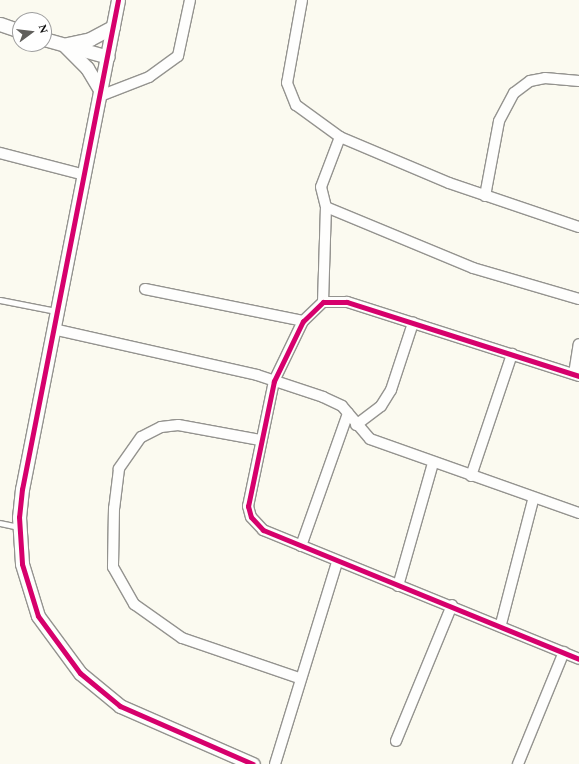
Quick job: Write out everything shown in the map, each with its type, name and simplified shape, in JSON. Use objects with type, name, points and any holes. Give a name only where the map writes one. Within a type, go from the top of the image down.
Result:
[{"type":"street","points":[[118,0],[85,175],[22,489],[20,528],[22,564],[38,616],[80,673],[120,706],[253,764]]},
{"type":"street","points":[[100,96],[149,77],[178,56],[190,0]]},
{"type":"street","points":[[302,0],[288,92],[296,105],[340,137],[485,196],[579,227]]},
{"type":"street","points":[[0,24],[12,28]]},
{"type":"street","points":[[64,44],[90,39],[113,27]]},
{"type":"street","points":[[52,41],[108,57]]},
{"type":"street","points":[[64,44],[87,68],[100,96]]},
{"type":"street","points":[[485,196],[499,122],[514,93],[530,81],[579,81]]},
{"type":"street","points":[[323,302],[326,206],[321,187],[340,137]]},
{"type":"street","points":[[0,153],[85,175]]},
{"type":"street","points":[[326,206],[473,268],[579,300]]},
{"type":"street","points":[[145,290],[303,321]]},
{"type":"street","points":[[579,344],[576,375],[347,302],[323,302],[303,321],[274,381],[248,495],[250,517],[263,530],[337,562],[500,624],[579,659]]},
{"type":"street","points":[[356,425],[381,406],[391,390],[413,323]]},
{"type":"street","points":[[53,329],[274,381],[336,402],[348,413],[356,425],[370,439],[534,500],[579,511]]},
{"type":"street","points":[[471,476],[512,354]]},
{"type":"street","points":[[300,546],[348,413]]},
{"type":"street","points":[[260,440],[178,425],[161,427],[141,437],[119,469],[113,516],[113,567],[134,604],[182,638],[299,678]]},
{"type":"street","points":[[398,586],[433,463]]},
{"type":"street","points":[[500,624],[534,500]]},
{"type":"street","points":[[275,764],[299,678],[337,562]]},
{"type":"street","points":[[396,741],[452,605]]},
{"type":"street","points":[[518,764],[564,652]]},
{"type":"lane","points":[[0,300],[57,312]]},
{"type":"lane","points":[[0,523],[20,528]]},
{"type":"cycle path","points":[[118,0],[22,489],[19,517],[22,564],[38,616],[80,673],[120,706],[253,764]]},
{"type":"cycle path","points":[[579,376],[347,302],[323,302],[303,321],[274,381],[248,506],[251,517],[263,530],[579,659]]}]
